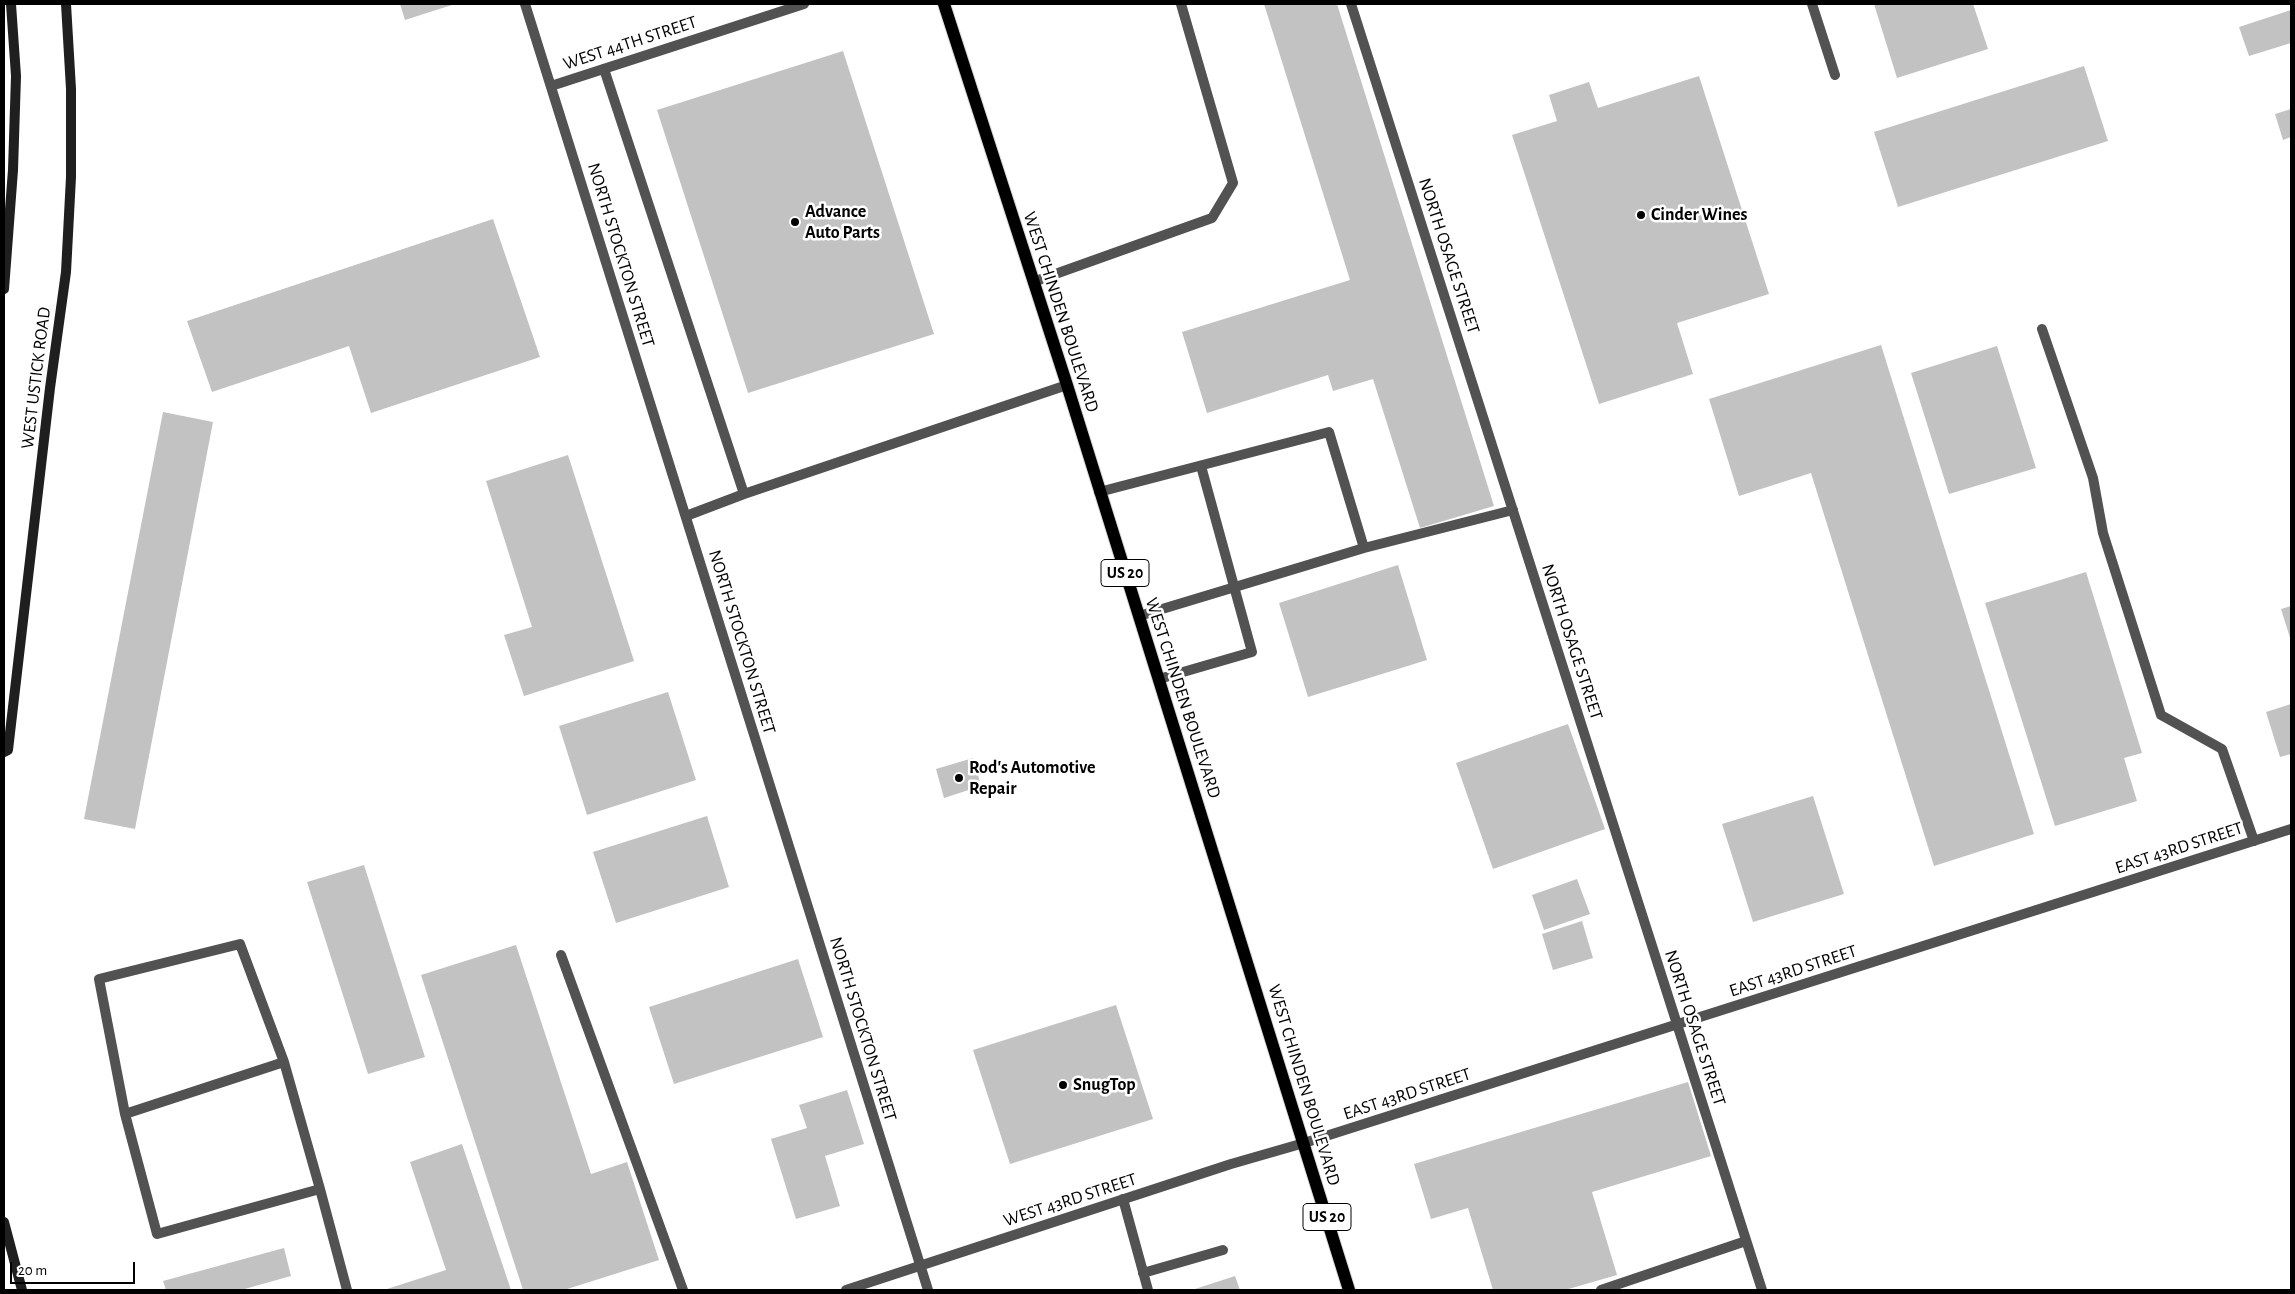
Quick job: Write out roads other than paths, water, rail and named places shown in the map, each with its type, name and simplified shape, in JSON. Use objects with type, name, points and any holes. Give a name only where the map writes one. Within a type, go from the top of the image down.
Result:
[{"type":"main road","points":[[4,289],[14,170],[16,76],[11,4]]},
{"type":"main road","name":"WEST USTICK ROAD","points":[[4,752],[8,750],[50,388],[66,272],[71,177],[71,89],[66,4]]},
{"type":"main road","name":"WEST CHINDEN BOULEVARD","points":[[944,4],[1067,385],[1350,1290]]},
{"type":"main road","points":[[4,1222],[22,1290]]},
{"type":"street","name":"NORTH STOCKTON STREET","points":[[524,4],[928,1290]]},
{"type":"street","name":"WEST 44TH STREET","points":[[551,86],[804,4]]},
{"type":"street","points":[[1033,282],[1212,218],[1232,183],[1181,4]]},
{"type":"street","name":"NORTH OSAGE STREET","points":[[1351,4],[1762,1290]]},
{"type":"street","points":[[1812,4],[1835,75]]},
{"type":"street","points":[[604,69],[744,494]]},
{"type":"street","points":[[2042,329],[2093,478],[2103,533],[2161,715],[2222,749],[2254,841]]},
{"type":"street","points":[[686,516],[744,494],[1067,385]]},
{"type":"street","points":[[1099,492],[1329,432],[1364,548]]},
{"type":"street","points":[[1159,679],[1252,652],[1201,466]]},
{"type":"street","points":[[1139,616],[1364,548],[1513,510]]},
{"type":"street","name":"EAST 43RD STREET","points":[[1304,1143],[2291,829]]},
{"type":"street","points":[[320,1189],[157,1234],[125,1114],[99,979],[240,944],[284,1062],[320,1189],[347,1290]]},
{"type":"street","points":[[561,955],[683,1290]]},
{"type":"street","points":[[125,1114],[284,1062]]},
{"type":"street","name":"WEST 43RD STREET","points":[[846,1290],[1231,1164],[1304,1143]]},
{"type":"street","points":[[1123,1199],[1148,1290]]},
{"type":"street","points":[[1600,1290],[1746,1241]]},
{"type":"street","points":[[1143,1273],[1222,1250]]},
{"type":"place","name":"Cinder Wines","points":[[1641,215]]},
{"type":"place","name":"Advance Auto Parts","points":[[795,222]]},
{"type":"place","name":"Rod's Automotive Repair","points":[[959,778]]},
{"type":"place","name":"SnugTop","points":[[1063,1085]]}]
